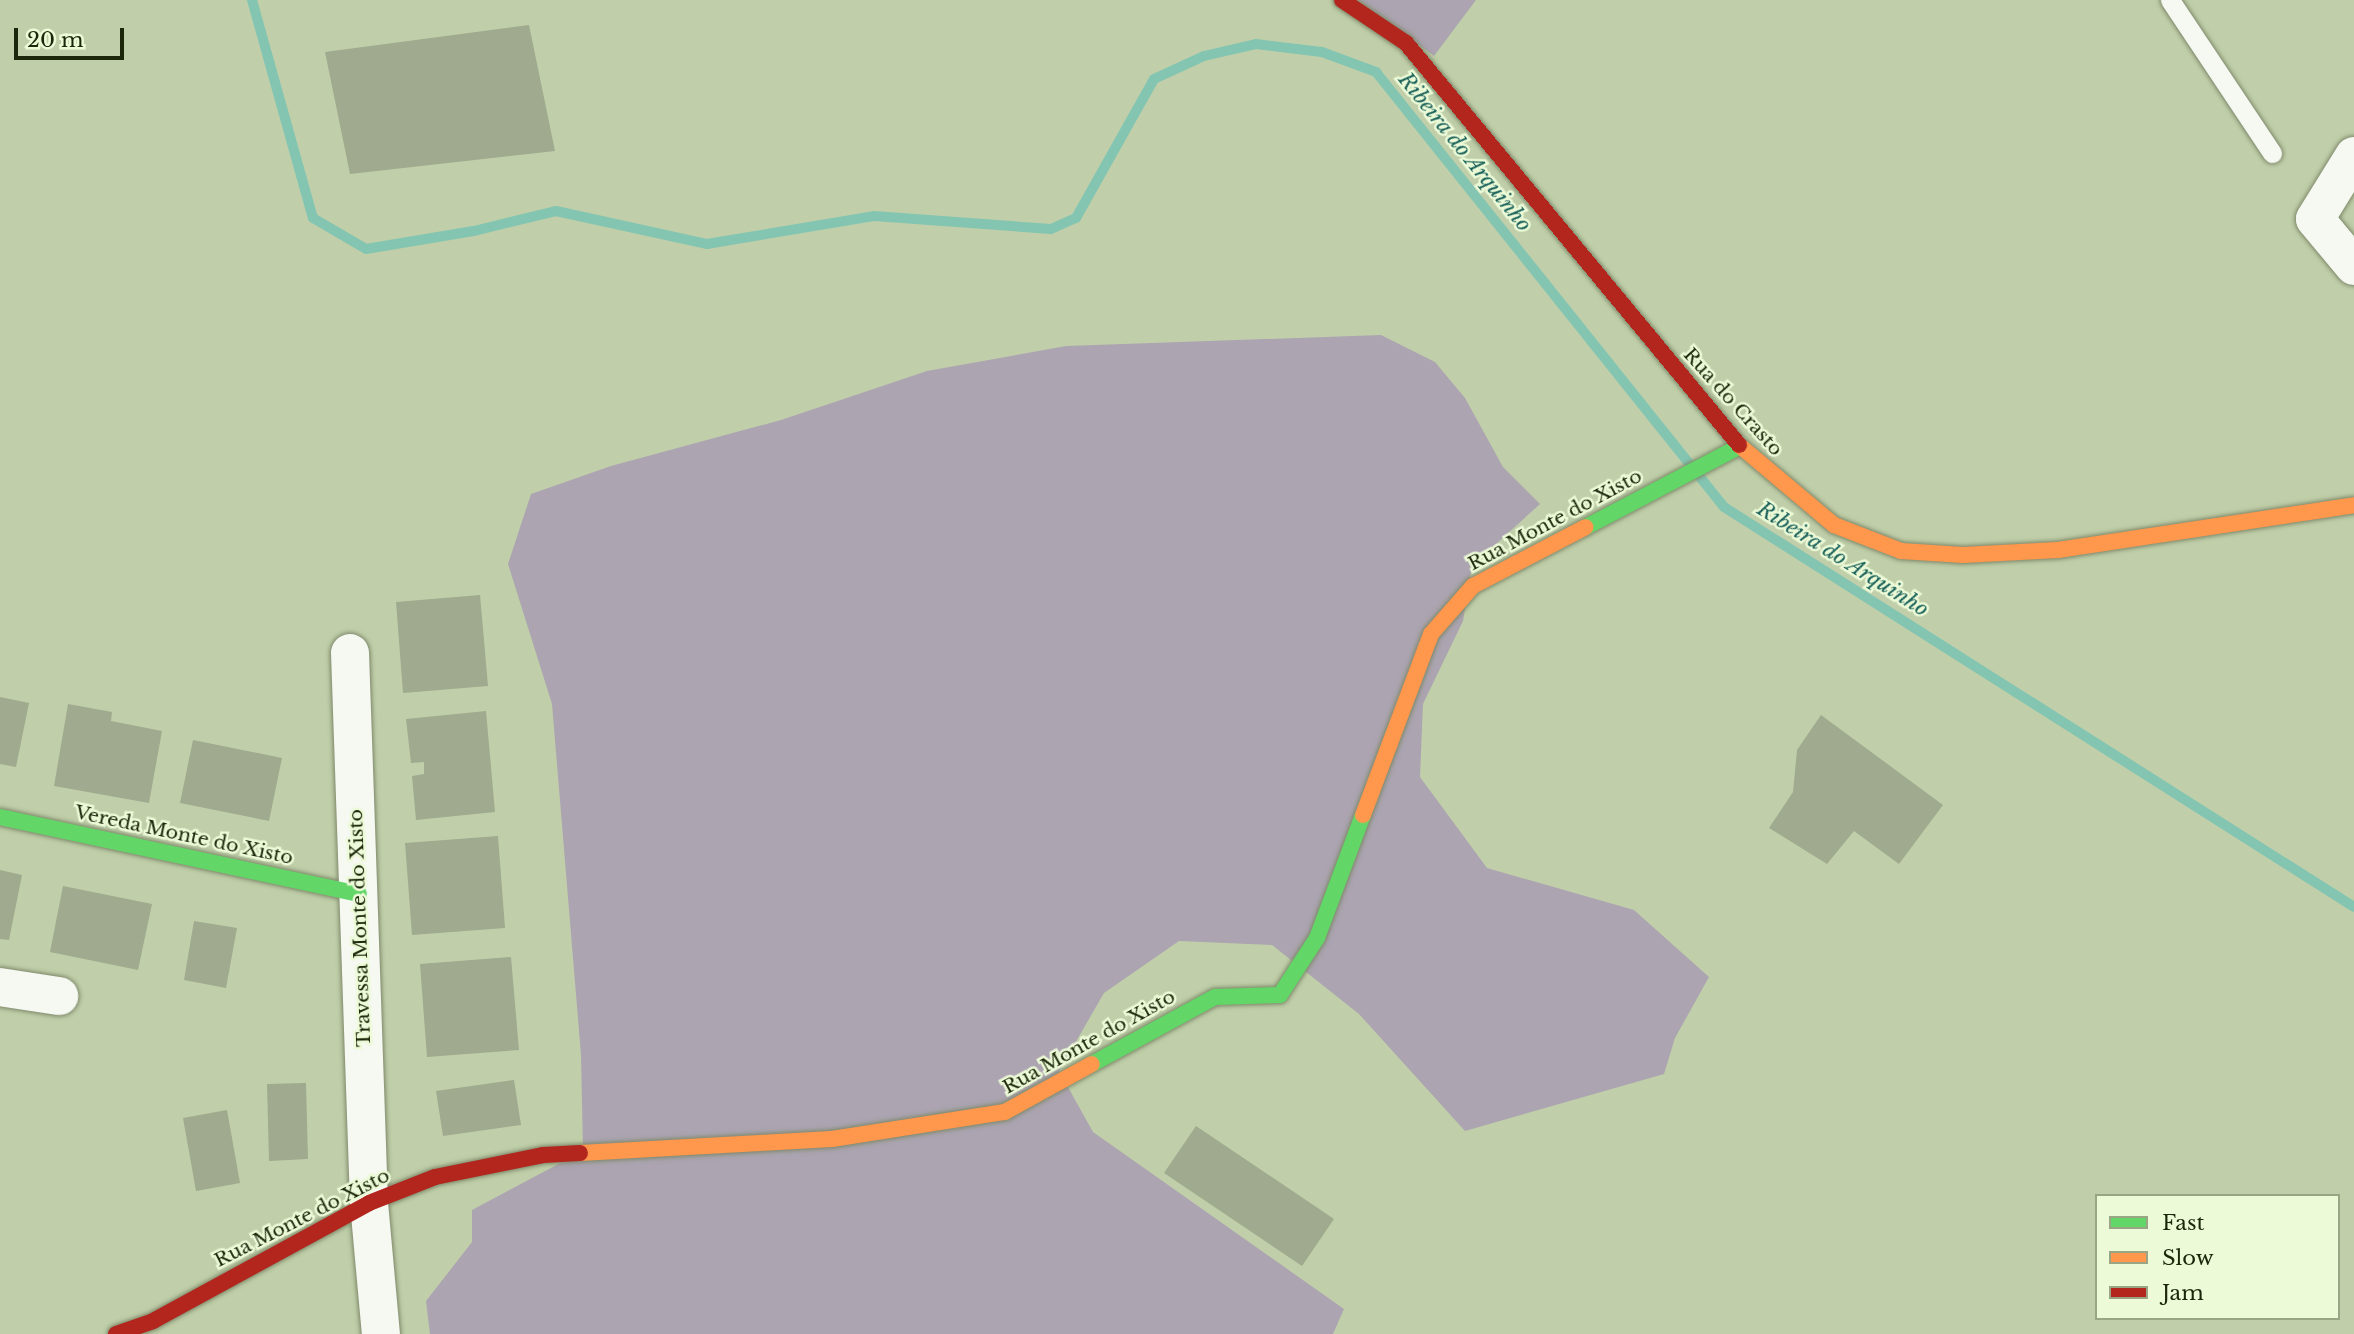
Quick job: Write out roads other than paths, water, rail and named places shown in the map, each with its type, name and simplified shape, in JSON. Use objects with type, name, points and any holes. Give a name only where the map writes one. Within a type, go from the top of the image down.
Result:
[{"type":"street","name":"Rua do Crasto","points":[[1342,0],[1406,43],[1740,446],[1834,525],[1901,551],[1963,555],[2059,550],[2354,505]]},
{"type":"street","points":[[2354,156],[2315,219],[2354,265]]},
{"type":"street","name":"Rua Monte do Xisto","points":[[116,1334],[153,1321],[369,1203],[435,1177],[543,1155],[832,1139],[1005,1112],[1215,997],[1280,995],[1317,938],[1432,634],[1473,586],[1740,446]]},
{"type":"street","name":"Travessa Monte do Xisto","points":[[351,653],[369,1203],[381,1334]]},
{"type":"street","name":"Vereda Monte do Xisto","points":[[0,817],[359,894]]},
{"type":"street","points":[[0,987],[59,996]]},
{"type":"lane","points":[[2170,0],[2272,153]]},
{"type":"waterway","name":"Ribeira do Arquinho","points":[[252,0],[313,218],[366,249],[474,231],[556,211],[707,244],[874,216],[1051,229],[1076,218],[1154,79],[1204,56],[1256,44],[1322,52],[1376,72],[1724,507],[2354,907]]}]
